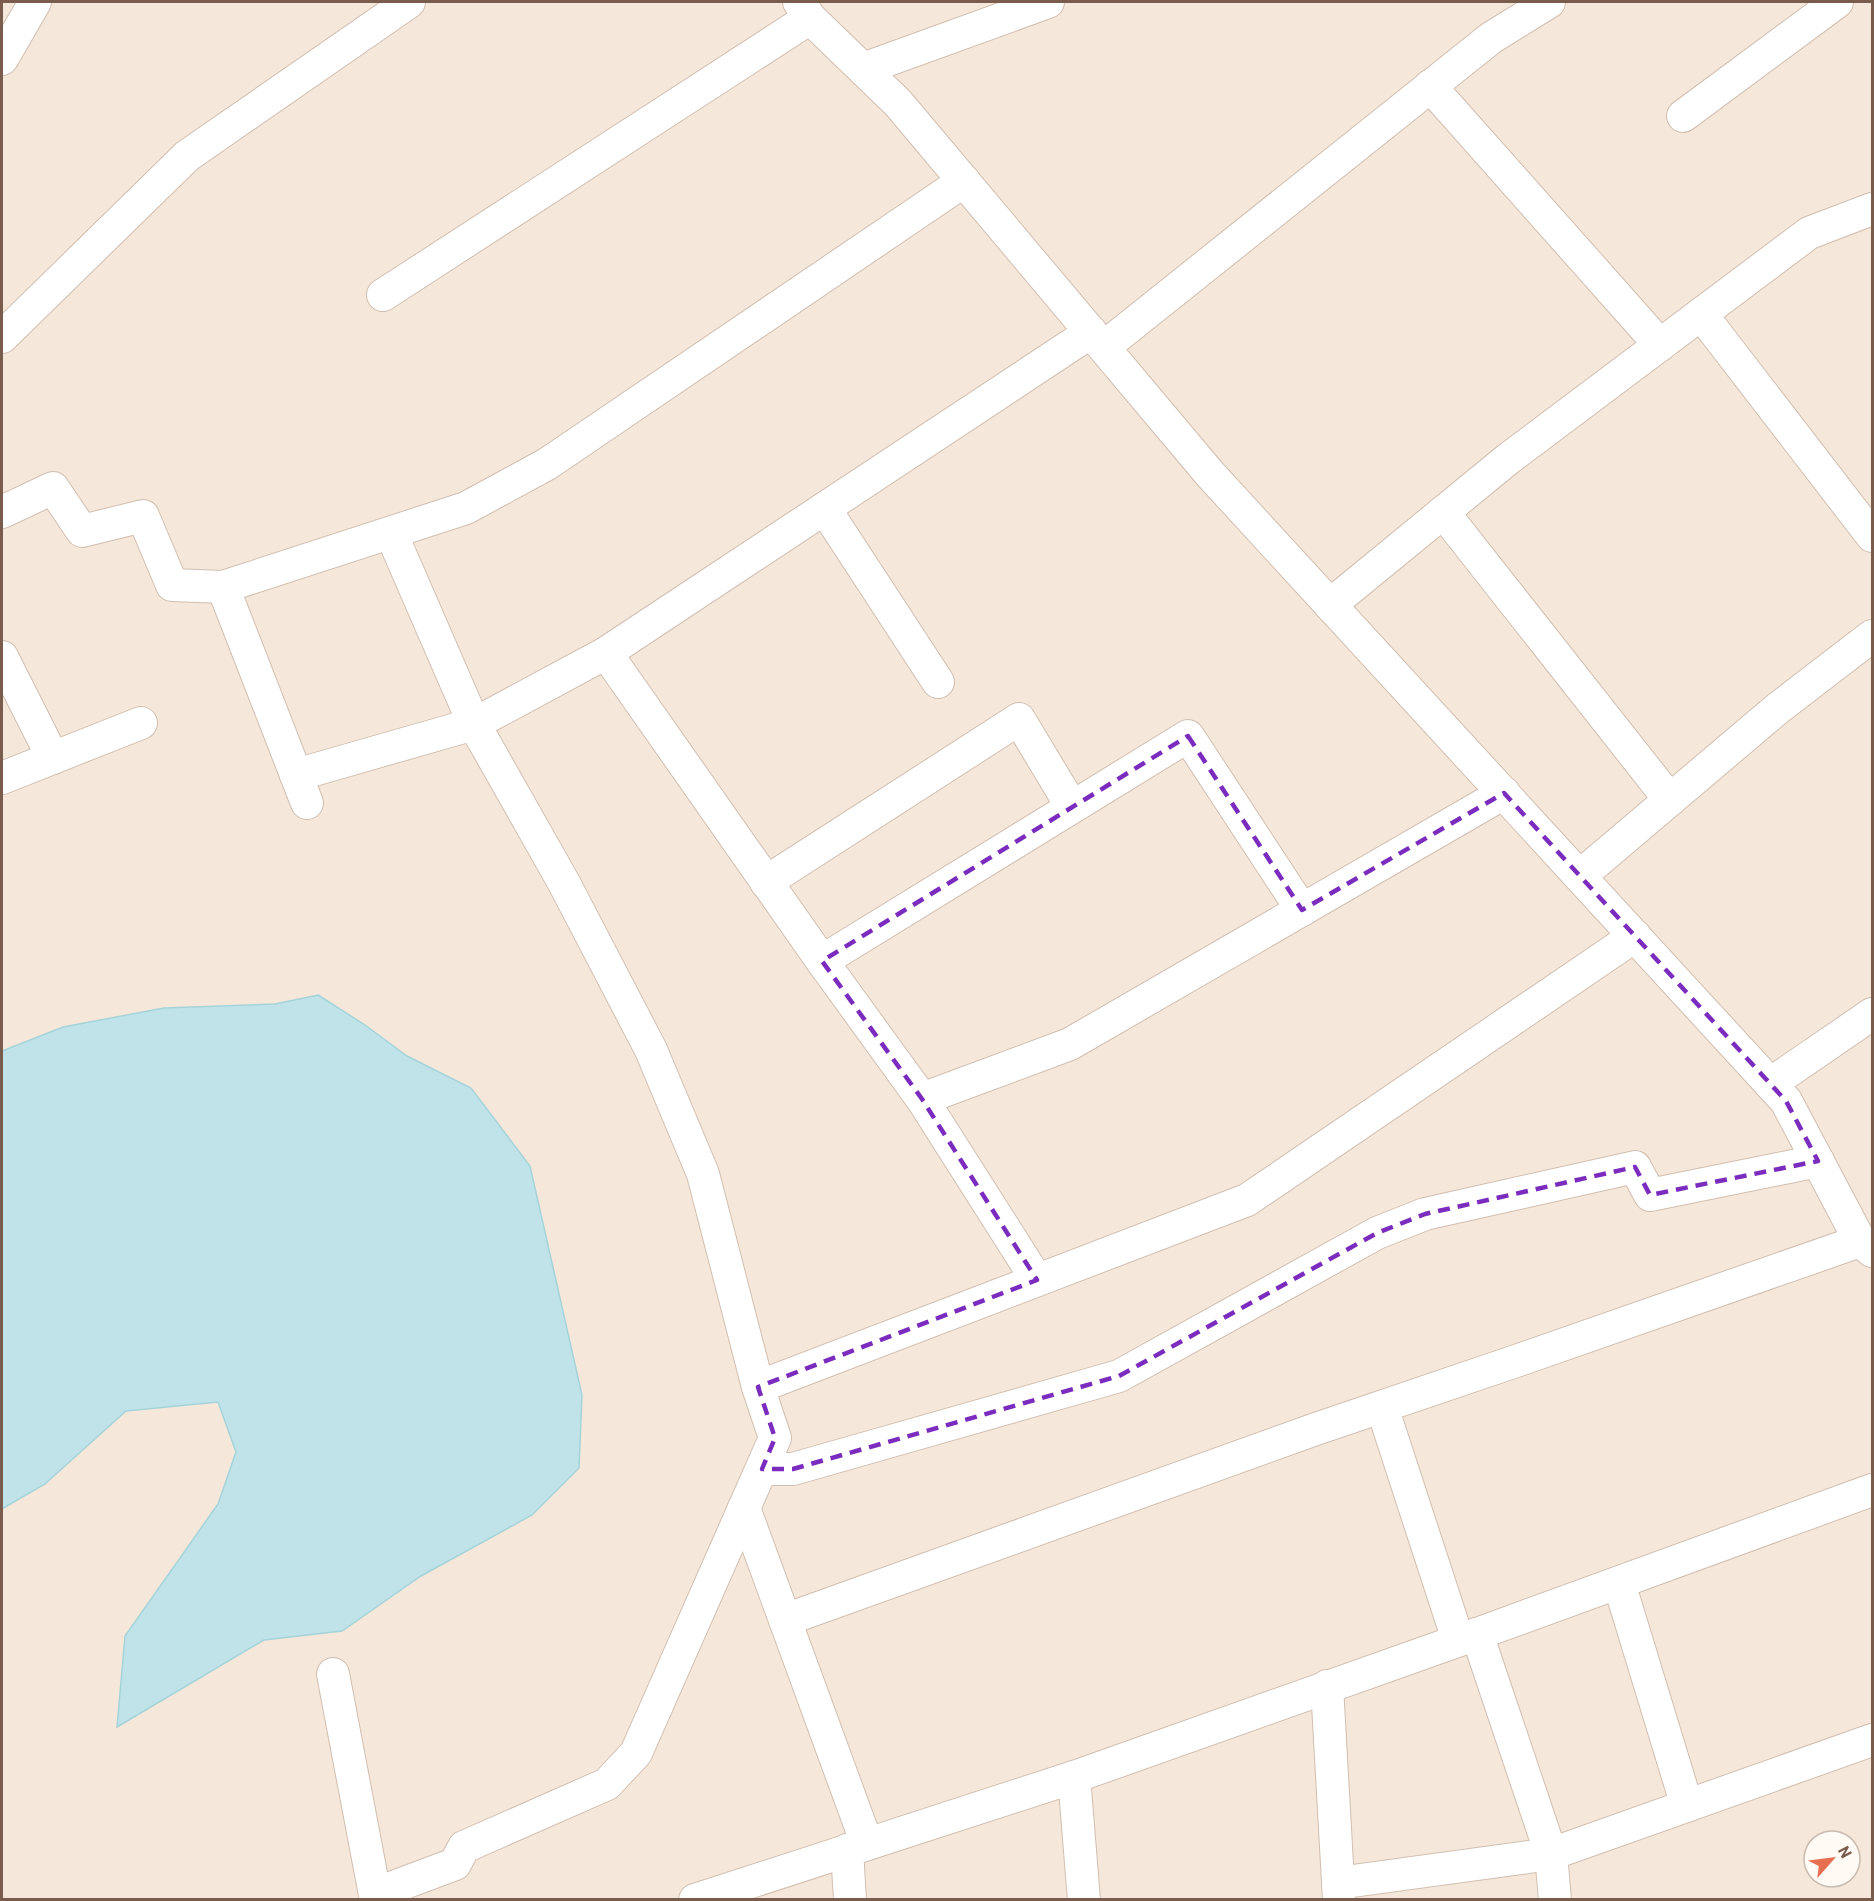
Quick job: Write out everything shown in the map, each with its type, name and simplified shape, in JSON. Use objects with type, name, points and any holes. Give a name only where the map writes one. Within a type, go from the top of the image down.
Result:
[{"type":"street","points":[[2,59],[35,2]]},
{"type":"street","points":[[2,337],[187,156],[409,2]]},
{"type":"street","points":[[863,69],[1048,2]]},
{"type":"street","points":[[296,775],[474,724],[606,653],[825,509],[1098,340],[1491,38],[1549,2]]},
{"type":"street","points":[[1683,116],[1837,2]]},
{"type":"street","points":[[383,295],[804,10],[898,103],[1210,474],[1786,1101],[1866,1246],[1313,1430],[785,1620]]},
{"type":"street","points":[[1430,86],[1660,345]]},
{"type":"street","points":[[2,512],[53,488],[82,531],[143,516],[172,585],[223,587],[466,508],[548,464],[964,181]]},
{"type":"street","points":[[1330,605],[1508,459],[1809,233],[1872,209]]},
{"type":"street","points":[[1701,314],[1872,536]]},
{"type":"street","points":[[825,509],[938,682]]},
{"type":"street","points":[[1443,512],[1670,800]]},
{"type":"street","points":[[333,1674],[376,1897],[455,1864],[464,1846],[607,1784],[636,1753],[775,1438],[758,1387],[703,1174],[651,1050],[564,883],[474,724],[391,533]]},
{"type":"street","points":[[223,587],[307,803]]},
{"type":"street","points":[[1580,876],[1777,709],[1872,636]]},
{"type":"street","points":[[606,653],[766,882],[922,1099],[1037,1280]]},
{"type":"street","points":[[2,657],[53,758]]},
{"type":"street","points":[[766,882],[1019,719],[1072,807]]},
{"type":"street","points":[[2,778],[141,723]]},
{"type":"street","points":[[822,961],[1188,735],[1302,910]]},
{"type":"street","points":[[922,1099],[1070,1044],[1504,794]]},
{"type":"street","points":[[758,1387],[1247,1200],[1635,936]]},
{"type":"street","points":[[1770,1084],[1872,1014]]},
{"type":"street","points":[[762,1469],[793,1469],[1119,1376],[1377,1233],[1425,1214],[1635,1167],[1650,1195],[1818,1161]]},
{"type":"street","points":[[1382,1407],[1551,1854],[1555,1899]]},
{"type":"street","points":[[695,1899],[1074,1777],[1872,1490]]},
{"type":"street","points":[[744,1508],[785,1620],[857,1847],[850,1899]]},
{"type":"street","points":[[1619,1582],[1687,1806]]},
{"type":"street","points":[[1327,1686],[1338,1891],[1551,1854],[1872,1740]]},
{"type":"street","points":[[1074,1777],[1084,1899]]},
{"type":"highlighted area","points":[[1188,736],[1302,910],[1504,793],[1786,1101],[1818,1161],[1650,1195],[1635,1167],[1425,1214],[1377,1233],[1119,1376],[793,1469],[762,1469],[775,1438],[758,1387],[1037,1280],[922,1099],[822,961]]},
{"type":"shaded area","points":[[2,2],[1872,2],[1872,1899],[2,1900]]},
{"type":"water","points":[[318,995],[365,1025],[407,1056],[471,1088],[530,1166],[582,1395],[579,1468],[532,1515],[421,1576],[342,1631],[264,1640],[117,1727],[125,1636],[218,1504],[236,1452],[218,1402],[126,1411],[45,1484],[2,1509],[2,1051],[63,1027],[164,1008],[275,1004]]}]
